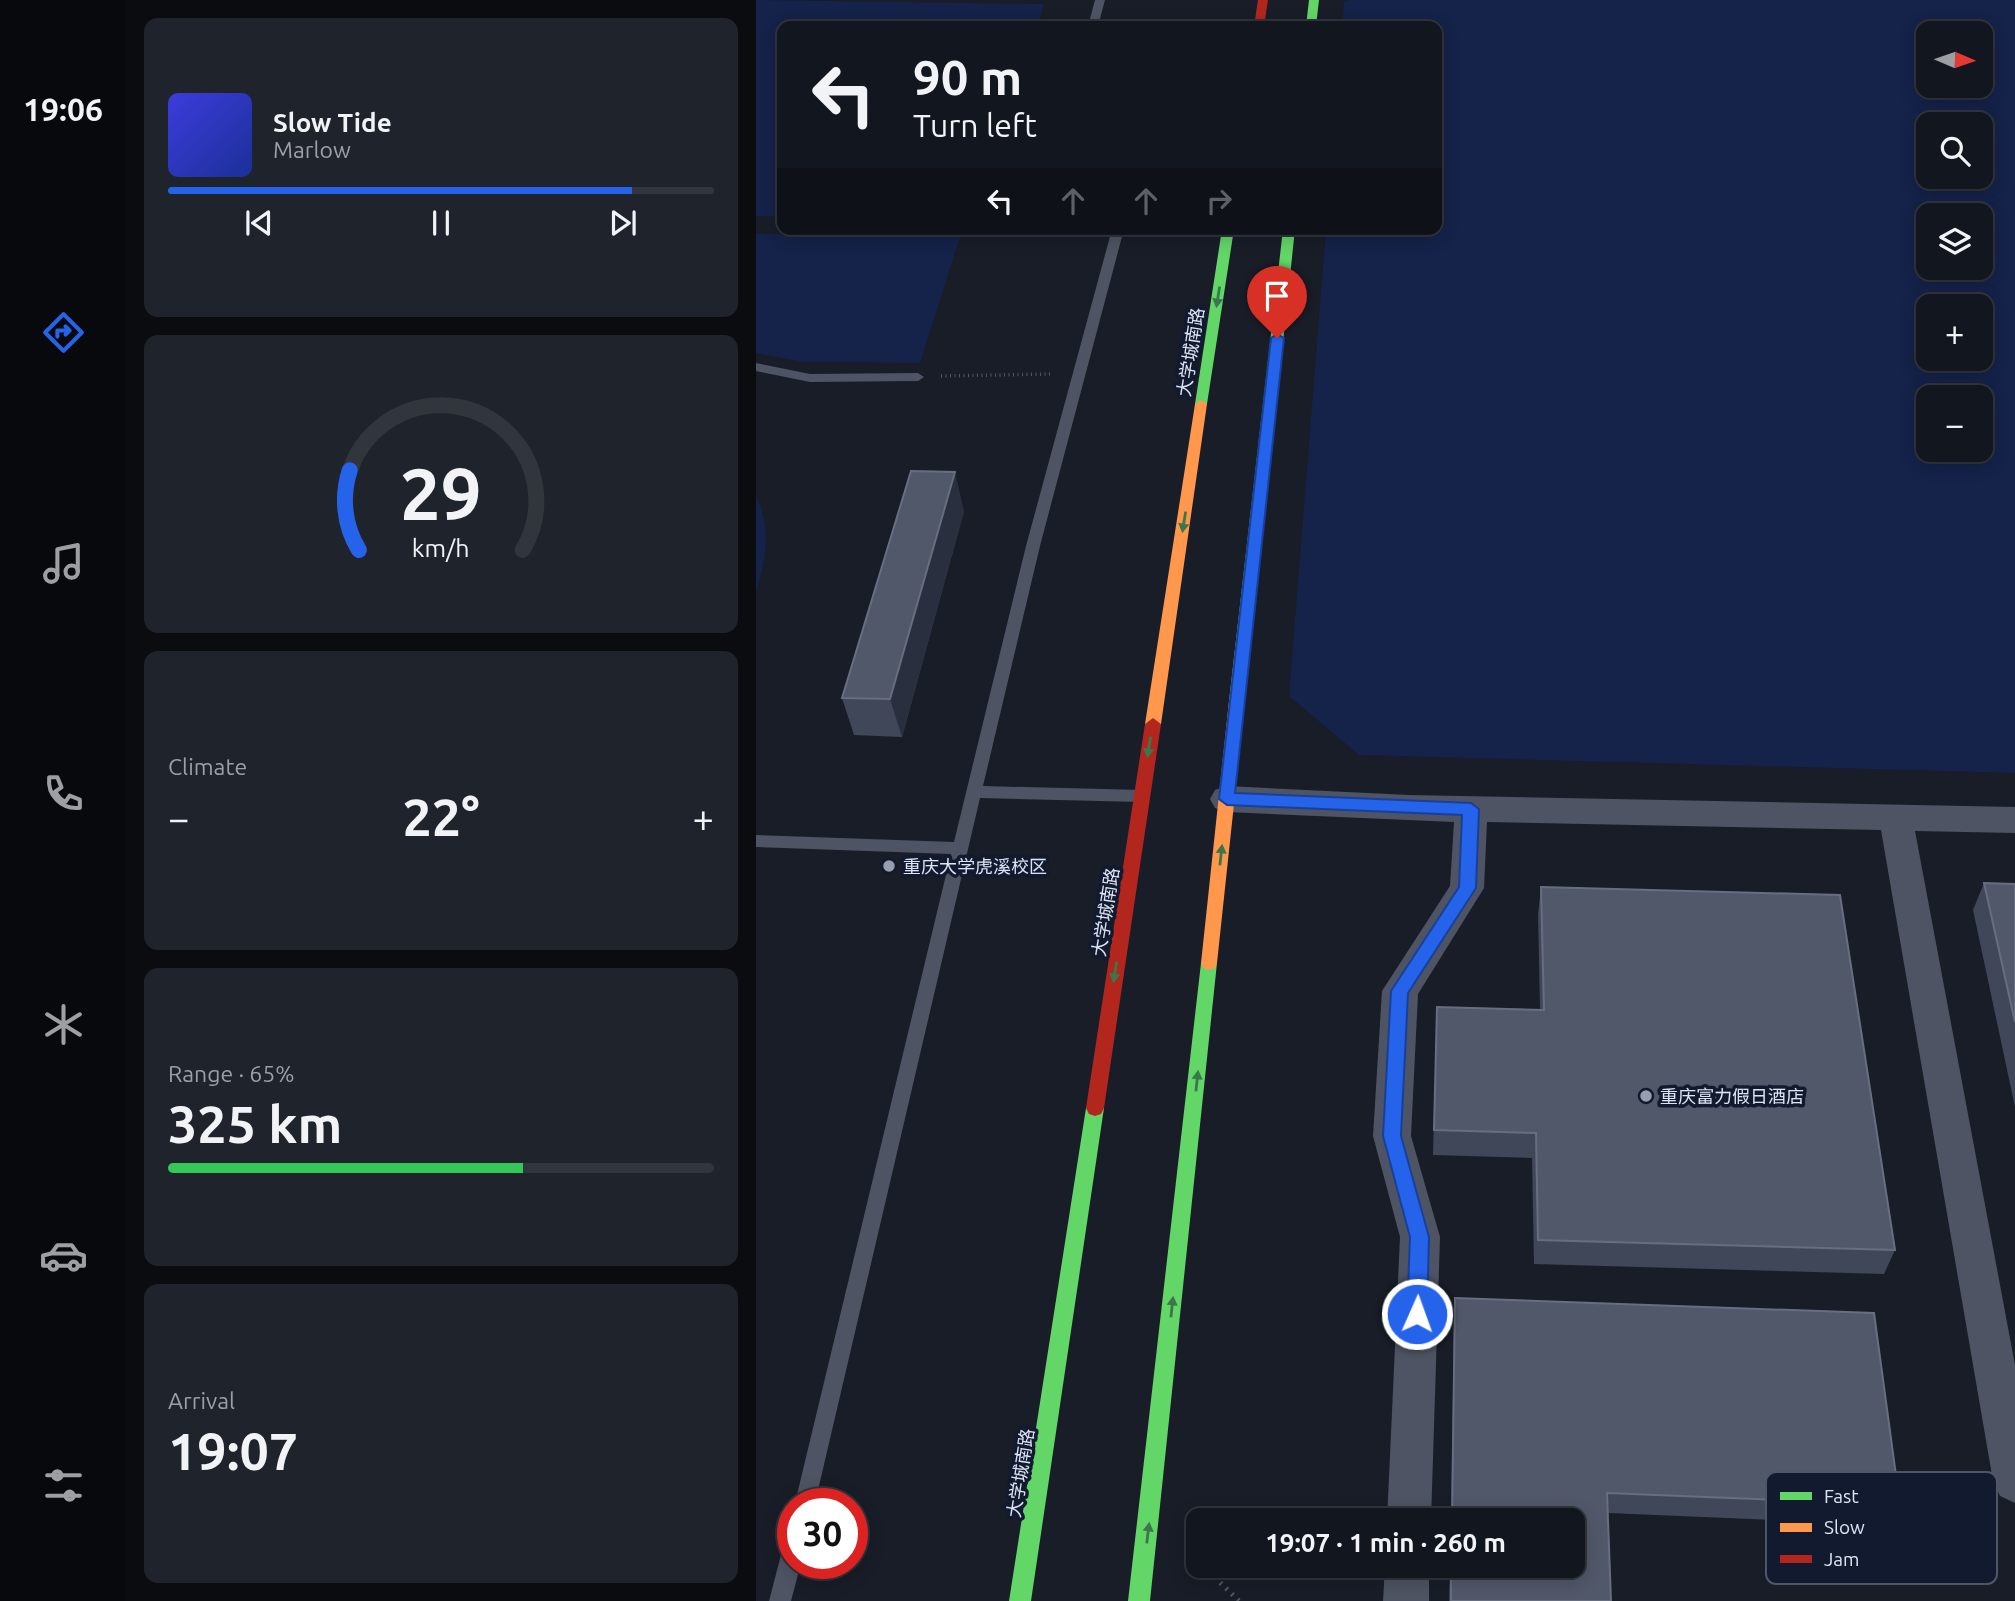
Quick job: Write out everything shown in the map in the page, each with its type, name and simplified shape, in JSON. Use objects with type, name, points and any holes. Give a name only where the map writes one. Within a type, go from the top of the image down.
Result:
[{"type":"main road","points":[[1260,21],[1263,0]]},
{"type":"main road","points":[[1312,21],[1314,0]]},
{"type":"main road","name":"大学城南路","points":[[1020,1601],[1227,235]]},
{"type":"main road","points":[[1139,1601],[1288,235]]},
{"type":"street","points":[[1227,799],[1471,809],[2015,820]]},
{"type":"street","points":[[1410,1508],[1420,1237],[1392,1136],[1400,991],[1467,888],[1471,809]]},
{"type":"street","points":[[1896,818],[2015,1481]]},
{"type":"street","points":[[1406,1601],[1407,1578]]},
{"type":"lane","points":[[1094,21],[1100,0]]},
{"type":"lane","points":[[809,1488],[852,1320],[959,848],[1077,373],[1116,235]]},
{"type":"lane","points":[[756,367],[810,378],[918,377]]},
{"type":"lane","points":[[973,792],[1142,796]]},
{"type":"lane","points":[[756,841],[959,848]]},
{"type":"lane","points":[[780,1601],[786,1579]]},
{"type":"path","points":[[918,377],[1077,373]]},
{"type":"path","points":[[1215,1578],[1239,1601]]},
{"type":"shaded area","points":[[756,0],[1044,4],[1039,21],[777,21],[777,216],[756,216]]},
{"type":"shaded area","points":[[2015,0],[2015,773],[1359,755],[1289,696],[1326,235],[1442,235],[1442,21],[1342,21],[1344,2]]},
{"type":"shaded area","points":[[756,234],[960,237],[920,363],[803,362],[756,353]]},
{"type":"shaded area","points":[[756,495],[764,520],[766,544],[756,593]]},
{"type":"building","points":[[911,471],[955,472],[890,699],[842,698]]},
{"type":"building","points":[[1984,883],[2015,884],[2015,1022]]},
{"type":"building","name":"重庆富力假日酒店","points":[[1541,887],[1840,895],[1895,1250],[1538,1240],[1536,1133],[1434,1130],[1437,1007],[1544,1010]]},
{"type":"building","points":[[1455,1298],[1874,1313],[1896,1472],[1766,1472],[1766,1500],[1607,1493],[1611,1601],[1451,1601],[1451,1578],[1585,1578],[1585,1508],[1452,1508]]},
{"type":"traffic: fast","points":[[1312,21],[1314,0]]},
{"type":"traffic: fast","points":[[1201,404],[1227,235]]},
{"type":"traffic: fast","points":[[1237,701],[1288,235]]},
{"type":"traffic: fast","points":[[1139,1601],[1209,963]]},
{"type":"traffic: fast","points":[[1020,1601],[1095,1108]]},
{"type":"traffic: slow","points":[[1153,724],[1201,404]]},
{"type":"traffic: slow","points":[[1209,963],[1237,701]]},
{"type":"traffic: jam","points":[[1260,21],[1263,0]]},
{"type":"traffic: jam","points":[[1095,1108],[1153,724]]},
{"type":"place","name":"重庆大学虎溪校区","points":[[889,866]]},
{"type":"place","name":"重庆富力假日酒店","points":[[1646,1096]]},
{"type":"route","points":[[1277,338],[1227,799],[1471,809],[1467,888],[1400,991],[1392,1136],[1420,1237],[1417,1314]]}]
